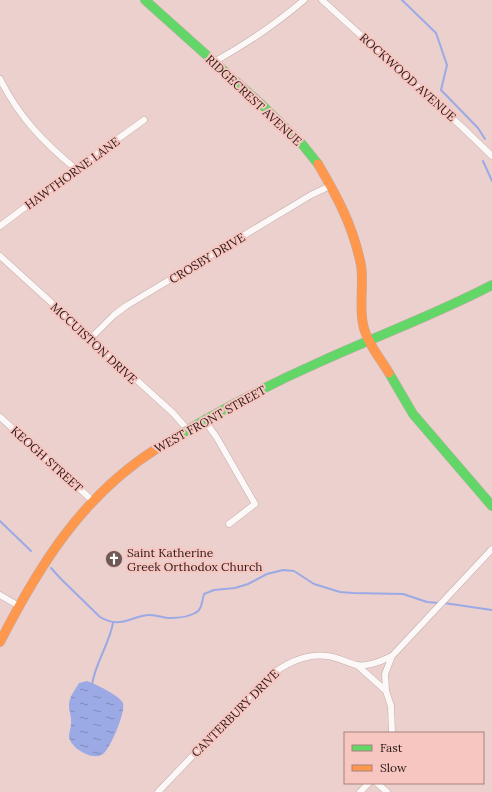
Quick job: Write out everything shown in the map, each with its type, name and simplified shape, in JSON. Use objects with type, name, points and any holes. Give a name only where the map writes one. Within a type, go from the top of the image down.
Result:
[{"type":"street","name":"RIDGECREST AVENUE","points":[[145,0],[261,104],[302,144],[316,161],[339,200],[357,250],[360,267],[363,325],[370,340],[413,414],[492,506]]},
{"type":"street","points":[[214,62],[263,32],[304,0]]},
{"type":"street","name":"ROCKWOOD AVENUE","points":[[322,0],[462,126],[492,156]]},
{"type":"street","points":[[0,79],[27,123],[76,169]]},
{"type":"street","name":"HAWTHORNE LANE","points":[[0,226],[144,120]]},
{"type":"street","name":"CROSBY DRIVE","points":[[90,339],[114,315],[126,306],[312,195],[330,186]]},
{"type":"street","name":"MCCUISTON DRIVE","points":[[0,256],[173,413],[188,430]]},
{"type":"street","name":"WEST FRONT STREET","points":[[0,642],[43,565],[68,531],[93,501],[113,481],[135,464],[156,449],[188,430],[297,372],[452,306],[492,285]]},
{"type":"street","name":"KEOGH STREET","points":[[0,417],[93,501]]},
{"type":"street","points":[[204,421],[217,438],[254,504],[229,524]]},
{"type":"street","points":[[392,732],[391,706],[386,691],[386,674],[392,656],[492,549]]},
{"type":"street","points":[[0,595],[19,606]]},
{"type":"street","name":"CANTERBURY DRIVE","points":[[158,792],[266,679],[296,659],[309,656],[327,656],[357,665],[374,664],[392,656]]},
{"type":"street","points":[[357,665],[386,691]]},
{"type":"street","points":[[360,792],[368,784]]},
{"type":"street","points":[[379,784],[387,792]]},
{"type":"water","points":[[87,681],[112,693],[123,703],[120,722],[110,745],[103,754],[99,756],[88,755],[77,749],[73,745],[69,736],[71,717],[69,702],[79,683]]},
{"type":"waterway","points":[[402,0],[436,33],[447,65],[441,90],[478,128],[485,139]]},
{"type":"waterway","points":[[483,161],[492,181]]},
{"type":"waterway","points":[[0,521],[31,551]]},
{"type":"waterway","points":[[51,568],[100,617],[113,622],[148,615],[170,618],[189,615],[199,610],[204,594],[214,590],[235,588],[248,584],[267,574],[283,570],[294,571],[314,584],[340,592],[403,594],[427,602],[439,603]]},
{"type":"waterway","points":[[444,603],[492,610]]},
{"type":"waterway","points":[[92,685],[96,669],[113,623]]},
{"type":"traffic: fast","points":[[145,0],[261,104],[302,144],[318,164]]},
{"type":"traffic: fast","points":[[156,449],[258,391],[343,351],[408,324],[492,285]]},
{"type":"traffic: fast","points":[[389,373],[413,414],[492,506]]},
{"type":"traffic: slow","points":[[318,164],[344,213],[354,238],[361,265],[361,309],[363,324],[370,343],[389,373]]},
{"type":"traffic: slow","points":[[0,642],[30,586],[47,560],[84,511],[106,488],[156,449]]},
{"type":"place","name":"Saint Katherine Greek Orthodox Church","points":[[114,559]]}]
